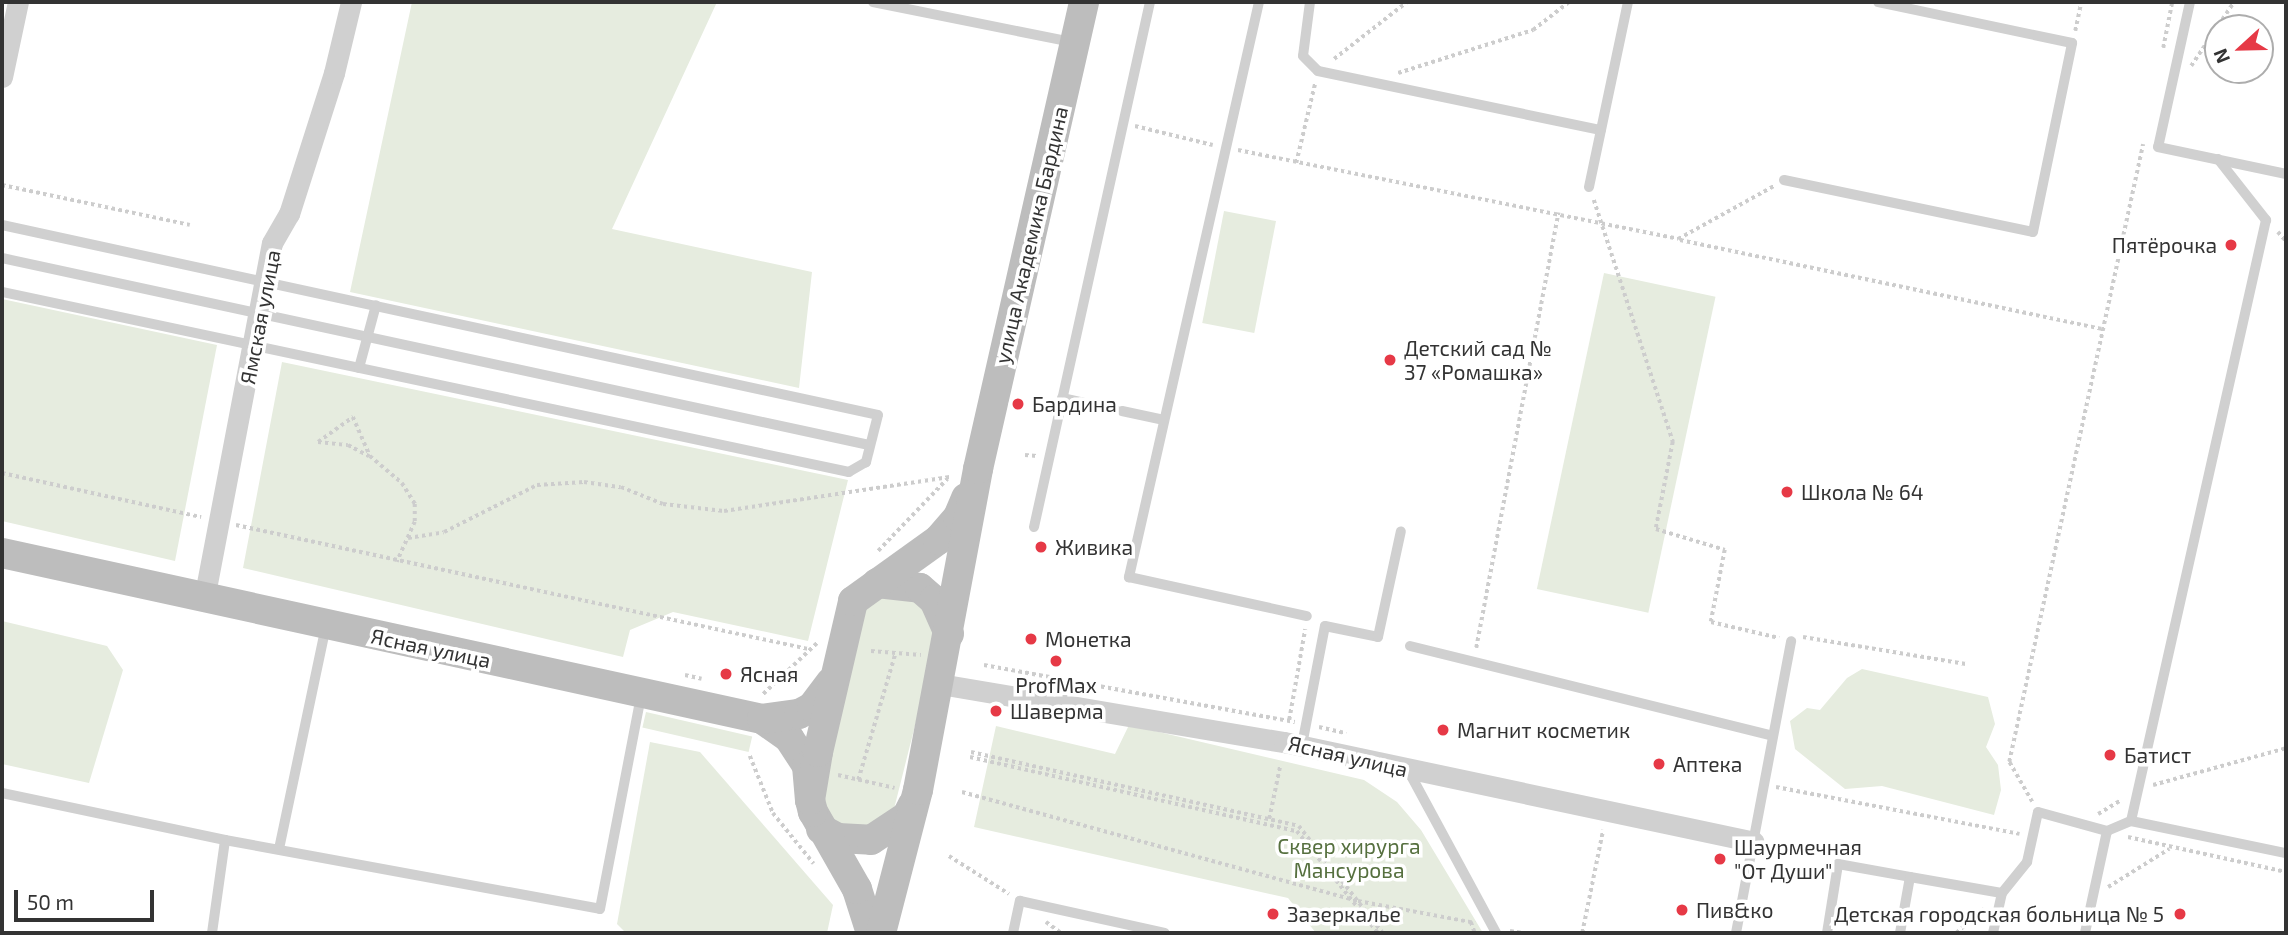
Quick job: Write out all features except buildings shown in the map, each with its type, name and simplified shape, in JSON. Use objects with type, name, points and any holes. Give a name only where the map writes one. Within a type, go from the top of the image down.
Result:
[{"type":"street","points":[[3,65],[18,2]]},
{"type":"street","name":"Ямская улица","points":[[204,599],[221,522],[272,243],[289,214],[334,73],[351,2]]},
{"type":"street","name":"улица Академика Бардина","points":[[881,933],[906,795],[940,684],[978,468],[1084,2]]},
{"type":"street","name":"улица Академика Бардина","points":[[810,800],[853,601],[949,529],[978,468]]},
{"type":"street","name":"Ясная улица","points":[[2,553],[326,626],[762,719],[789,738],[807,766],[810,800]]},
{"type":"street","points":[[877,583],[920,588],[934,600],[949,634]]},
{"type":"street","points":[[762,719],[799,714],[812,707],[837,671]]},
{"type":"street","name":"Ясная улица","points":[[940,684],[1302,746],[1753,842]]},
{"type":"street","points":[[821,829],[838,838],[871,840],[907,816],[906,795]]},
{"type":"street","points":[[810,800],[821,829],[857,889],[871,933]]},
{"type":"lane","points":[[873,2],[1074,42]]},
{"type":"lane","points":[[1034,527],[1150,2]]},
{"type":"lane","points":[[1259,2],[1129,577],[1307,616]]},
{"type":"lane","points":[[1310,2],[1303,56],[1318,71],[1601,130]]},
{"type":"lane","points":[[1589,187],[1628,2]]},
{"type":"lane","points":[[1784,180],[2033,232],[2072,43],[1878,2]]},
{"type":"lane","points":[[2190,2],[2158,147],[2286,174]]},
{"type":"lane","points":[[2132,821],[2266,220],[2218,159]]},
{"type":"lane","points":[[2,225],[264,284],[376,305],[878,415],[866,462],[849,472],[359,368],[255,343],[2,292]]},
{"type":"lane","points":[[2,258],[869,445]]},
{"type":"lane","points":[[359,368],[376,305]]},
{"type":"lane","points":[[1062,398],[1164,420]]},
{"type":"lane","points":[[1302,746],[1325,626],[1378,637],[1401,531]]},
{"type":"lane","points":[[279,849],[326,626]]},
{"type":"lane","points":[[1736,933],[1791,641]]},
{"type":"lane","points":[[1410,646],[1773,736]]},
{"type":"lane","points":[[2,793],[225,840],[600,909],[642,693]]},
{"type":"lane","points":[[1408,770],[1494,930]]},
{"type":"lane","points":[[1993,933],[2002,893],[2027,862],[2038,812],[2107,831],[2132,821],[2286,853]]},
{"type":"lane","points":[[2085,933],[2107,831]]},
{"type":"lane","points":[[212,933],[225,840]]},
{"type":"lane","points":[[1827,933],[1838,864],[2002,893]]},
{"type":"lane","points":[[1900,933],[1910,877]]},
{"type":"lane","points":[[1013,933],[1020,901],[1165,933]]},
{"type":"path","points":[[1296,163],[1318,71],[1407,2]]},
{"type":"path","points":[[1368,81],[1533,30],[1569,2]]},
{"type":"path","points":[[2072,43],[2081,2]]},
{"type":"path","points":[[2172,2],[2160,68],[2175,70],[2194,65],[2234,2]]},
{"type":"path","points":[[1123,124],[1296,163],[1558,213],[2102,330]]},
{"type":"path","points":[[2038,812],[2009,762],[2145,134]]},
{"type":"path","points":[[1678,239],[1784,180]]},
{"type":"path","points":[[2,186],[190,225]]},
{"type":"path","points":[[1589,187],[1604,224],[1673,442],[1656,529],[1725,550],[1711,622],[1791,641],[1805,637],[1966,664]]},
{"type":"path","points":[[1473,661],[1558,213]]},
{"type":"path","points":[[370,456],[353,417],[318,442],[348,445],[370,456],[402,483],[415,504],[415,522],[397,562]]},
{"type":"path","points":[[2,473],[397,562],[808,649]]},
{"type":"path","points":[[408,538],[444,532],[537,485],[584,482],[621,486],[663,503],[724,511],[948,477]]},
{"type":"path","points":[[984,664],[1289,720],[1307,616]]},
{"type":"path","points":[[749,691],[762,695],[781,681],[808,649],[817,643]]},
{"type":"path","points":[[871,651],[927,656]]},
{"type":"path","points":[[858,780],[895,654]]},
{"type":"path","points":[[685,675],[711,682]]},
{"type":"path","points":[[2084,823],[2138,790],[2286,748]]},
{"type":"path","points":[[971,754],[1269,822],[1298,826],[1380,933]]},
{"type":"path","points":[[750,756],[773,813],[821,874]]},
{"type":"path","points":[[1269,822],[1280,766]]},
{"type":"path","points":[[834,774],[906,795]]},
{"type":"path","points":[[1766,785],[2033,836]]},
{"type":"path","points":[[962,792],[1355,900],[1471,922],[1494,930]]},
{"type":"path","points":[[2107,831],[2169,849],[2286,872]]},
{"type":"path","points":[[2093,896],[2169,849]]},
{"type":"path","points":[[949,856],[1020,901]]},
{"type":"path","points":[[1582,933],[1596,866]]},
{"type":"path","points":[[1956,933],[2002,893]]},
{"type":"path","points":[[1471,922],[1475,933]]},
{"type":"green space","points":[[412,2],[717,2],[612,229],[812,272],[799,388],[350,292]]},
{"type":"green space","points":[[1224,211],[1276,221],[1254,333],[1202,323]]},
{"type":"green space","points":[[1604,273],[1716,297],[1648,613],[1537,589]]},
{"type":"green space","points":[[2,299],[217,345],[175,561],[2,521]]},
{"type":"green space","points":[[282,362],[848,480],[808,641],[673,612],[630,630],[623,657],[243,568]]},
{"type":"green space","points":[[882,593],[922,604],[937,638],[893,813],[881,826],[831,824],[819,787],[861,611]]},
{"type":"green space","points":[[2,621],[107,646],[123,670],[89,783],[2,764]]},
{"type":"green space","points":[[1862,669],[1988,697],[1995,724],[1986,747],[1998,765],[2001,790],[1994,815],[1882,786],[1845,789],[1795,749],[1790,721],[1807,708],[1820,710],[1847,678]]},
{"type":"green space","points":[[646,712],[752,737],[749,752],[642,728]]},
{"type":"green space","name":"Сквер хирурга Мансурова","points":[[1129,725],[1364,780],[1397,802],[1421,830],[1483,933],[1316,933],[1288,898],[974,827],[996,726],[1115,754]]},
{"type":"green space","points":[[650,742],[700,752],[833,905],[827,933],[626,933],[617,924]]},
{"type":"place","name":"Пятёрочка","points":[[2231,245]]},
{"type":"place","name":"Детский сад № 37 «Ромашка»","points":[[1390,360]]},
{"type":"place","name":"Бардина","points":[[1018,404]]},
{"type":"place","name":"Школа № 64","points":[[1787,492]]},
{"type":"place","name":"Живика","points":[[1041,547]]},
{"type":"place","name":"Монетка","points":[[1031,639]]},
{"type":"place","name":"ProfMax","points":[[1056,661]]},
{"type":"place","name":"Ясная","points":[[726,674]]},
{"type":"place","name":"Шаверма","points":[[996,711]]},
{"type":"place","name":"Магнит косметик","points":[[1443,730]]},
{"type":"place","name":"Батист","points":[[2110,755]]},
{"type":"place","name":"Аптека","points":[[1659,764]]},
{"type":"place","name":"Шаурмечная \"От Души\"","points":[[1720,859]]},
{"type":"place","name":"Пив&ко","points":[[1682,910]]},
{"type":"place","name":"Зазеркалье","points":[[1273,914]]},
{"type":"place","name":"Детская городская больница № 5","points":[[2180,914]]}]
